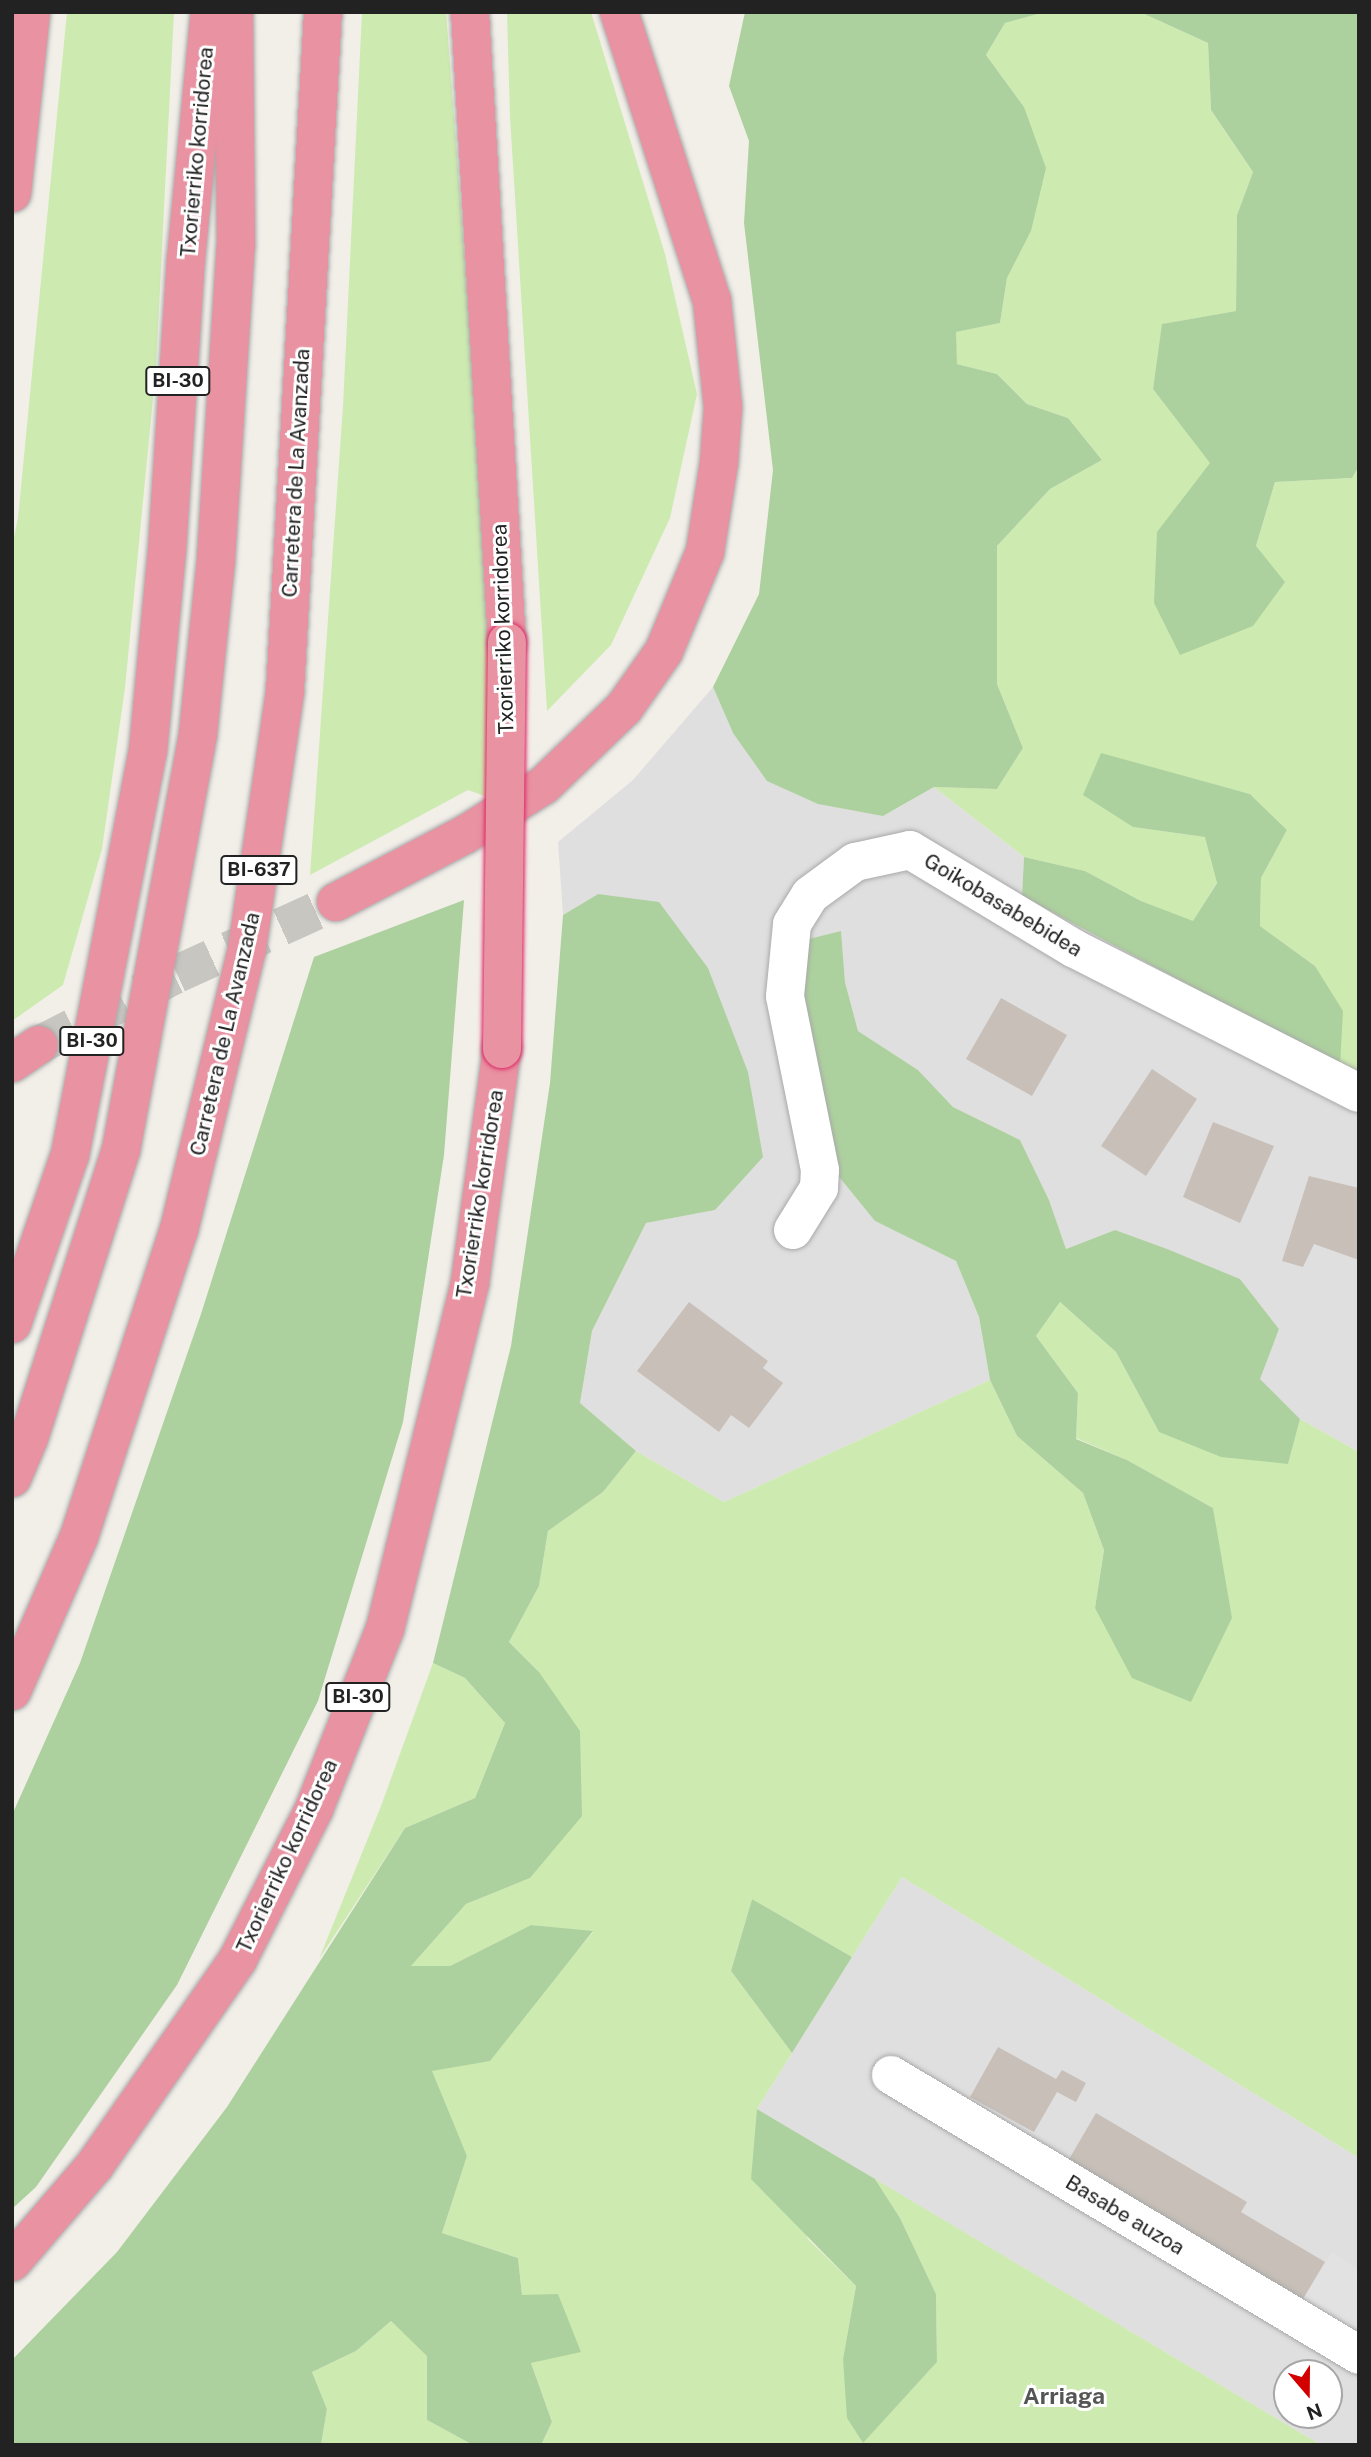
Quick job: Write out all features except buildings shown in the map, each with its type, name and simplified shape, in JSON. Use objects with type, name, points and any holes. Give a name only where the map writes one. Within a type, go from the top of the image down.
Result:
[{"type":"highway","points":[[12,193],[31,12]]},
{"type":"highway","name":"Txorierriko korridorea","points":[[12,1324],[70,1155],[148,751],[167,551],[186,259],[210,12]]},
{"type":"highway","points":[[12,1478],[29,1438],[121,1150],[198,734],[216,559],[236,244],[234,12]]},
{"type":"highway","name":"Carretera de La Avanzada","points":[[12,1691],[79,1537],[180,1230],[247,949],[285,691],[323,12]]},
{"type":"highway","name":"Txorierriko korridorea","points":[[12,2262],[95,2165],[238,1959],[314,1809],[384,1629],[470,1282],[502,1049],[507,642],[470,12]]},
{"type":"highway","points":[[336,902],[466,834],[544,785],[624,708],[664,651],[705,552],[719,463],[723,407],[712,301],[619,12]]},
{"type":"street","name":"Goikobasabebidea","points":[[793,1230],[819,1188],[820,1170],[785,996],[792,924],[810,895],[855,862],[910,850],[1075,949],[1359,1093]]},
{"type":"street","name":"Basabe auzoa","points":[[891,2075],[1359,2355]]},
{"type":"shaded area","points":[[713,687],[733,733],[883,816],[934,787],[1024,857],[1022,896],[1359,1075],[1359,1452],[1300,1419],[1259,1379],[1279,1329],[1240,1279],[1115,1230],[1066,1249],[1049,1200],[1020,1140],[953,1107],[918,1070],[858,1031],[845,982],[841,932],[801,941],[875,1221],[956,1261],[979,1317],[990,1380],[724,1502],[636,1451],[580,1403],[592,1331],[646,1223],[715,1210],[598,894],[563,915],[558,842],[633,780]]},
{"type":"shaded area","points":[[902,1877],[1359,2158],[1359,2445],[1321,2445],[1294,2429],[1343,2429],[1343,2359],[1273,2359],[1273,2416],[757,2109]]},
{"type":"shaded area","points":[[1332,2252],[1359,2270],[1359,2347],[1303,2299]]},
{"type":"green space","points":[[67,12],[174,12],[156,367],[125,688],[102,849],[63,985],[12,1021],[12,546],[18,518]]},
{"type":"green space","points":[[362,12],[446,12],[506,804],[468,790],[310,875],[343,406]]},
{"type":"green space","points":[[507,12],[591,12],[665,254],[697,394],[670,518],[611,645],[547,711],[510,117]]},
{"type":"green space","points":[[745,12],[1045,12],[1005,23],[986,55],[1024,107],[1046,168],[1031,231],[1007,278],[1000,323],[956,332],[957,364],[997,374],[1027,404],[1068,418],[1102,460],[1050,489],[997,546],[997,684],[1023,748],[997,789],[934,787],[883,816],[818,804],[767,781],[733,733],[713,687],[759,594],[773,470],[744,223],[749,141],[729,86]]},
{"type":"green space","points":[[1045,12],[1140,12],[1208,43],[1211,110],[1253,172],[1237,215],[1236,311],[1163,324],[1153,389],[1211,463],[1157,533],[1256,546],[1275,482],[1352,478],[1359,466],[1359,1075],[1340,1066],[1315,966],[1260,926],[1261,878],[1287,830],[1250,794],[1101,754],[1133,827],[1206,837],[1217,882],[1193,922],[1141,901],[1085,871],[1024,857],[934,787],[997,789],[1023,748],[997,684],[997,546],[1050,489],[1102,460],[1068,418],[1027,404],[997,374],[957,364],[955,332],[1000,323],[1007,278],[1031,231],[1024,107],[986,55],[1005,23]]},
{"type":"green space","points":[[1140,12],[1359,12],[1359,466],[1352,478],[1275,482],[1256,546],[1285,582],[1253,626],[1180,655],[1154,603],[1157,532],[1210,463],[1153,389],[1162,324],[1236,311],[1237,215],[1253,172],[1211,110],[1208,43]]},
{"type":"green space","points":[[1101,753],[1250,794],[1287,830],[1261,878],[1260,926],[1315,966],[1343,1011],[1340,1066],[1022,896],[1024,857],[1085,871],[1141,901],[1193,921],[1217,883],[1205,837],[1133,827],[1083,795]]},
{"type":"green space","points":[[598,894],[659,902],[708,968],[748,1072],[763,1157],[715,1210],[646,1223],[592,1331],[580,1403],[636,1451],[603,1492],[548,1531],[539,1586],[509,1642],[539,1672],[580,1731],[582,1816],[530,1878],[466,1904],[411,1966],[450,1966],[531,1925],[593,1931],[490,2061],[432,2071],[467,2156],[442,2233],[518,2258],[522,2295],[558,2294],[581,2352],[531,2363],[552,2422],[541,2445],[473,2445],[427,2420],[427,2356],[391,2321],[356,2351],[312,2372],[327,2409],[321,2445],[12,2445],[12,2360],[117,2252],[227,2107],[405,1828],[475,1798],[505,1723],[465,1678],[433,1663],[511,1346],[550,1083],[563,915]]},
{"type":"green space","points":[[464,900],[444,1155],[403,1422],[318,1701],[177,1985],[36,2187],[12,2209],[12,1815],[80,1663],[201,1314],[314,957]]},
{"type":"green space","points":[[841,931],[845,982],[858,1031],[918,1070],[953,1107],[1020,1140],[1049,1200],[1066,1249],[1115,1230],[1167,1249],[1240,1279],[1279,1329],[1260,1379],[1300,1419],[1288,1464],[1221,1457],[1159,1432],[1116,1352],[1060,1302],[1036,1336],[1078,1393],[1076,1439],[1127,1460],[1213,1508],[1232,1618],[1191,1702],[1132,1678],[1095,1608],[1104,1550],[1083,1493],[1017,1436],[990,1380],[979,1317],[956,1261],[875,1221],[836,1173],[794,1025],[801,941]]},
{"type":"green space","points":[[1060,1302],[1116,1352],[1159,1432],[1288,1463],[1300,1419],[1359,1452],[1359,2158],[902,1877],[852,1957],[752,1899],[731,1971],[792,2053],[757,2109],[808,2239],[856,2286],[843,2359],[862,2443],[937,2362],[936,2294],[900,2218],[875,2179],[1273,2416],[1273,2429],[1294,2429],[1321,2445],[541,2445],[552,2422],[531,2363],[581,2351],[522,2295],[518,2258],[442,2233],[467,2156],[431,2071],[540,1996],[593,1932],[531,1925],[450,1966],[410,1967],[466,1904],[530,1878],[539,1672],[509,1642],[539,1586],[548,1531],[603,1492],[636,1451],[724,1502],[990,1380],[1017,1436],[1083,1493],[1104,1550],[1095,1608],[1220,1560],[1213,1508],[1127,1460],[1076,1438],[1078,1393],[1036,1336]]},
{"type":"green space","points":[[433,1663],[465,1678],[505,1723],[475,1798],[405,1828],[319,1959],[381,1806]]},
{"type":"green space","points":[[752,1899],[852,1957],[792,2053],[731,1971]]},
{"type":"green space","points":[[757,2109],[875,2179],[900,2218],[936,2294],[937,2362],[863,2443],[847,2418],[843,2359],[856,2286],[751,2179]]},
{"type":"green space","points":[[391,2321],[427,2355],[427,2420],[473,2445],[321,2445],[327,2409],[312,2372],[356,2351]]},
{"type":"tunnel","points":[[39,1045],[177,974],[336,902]]},
{"type":"district","name":"Arriaga","points":[[1064,2396]]}]
